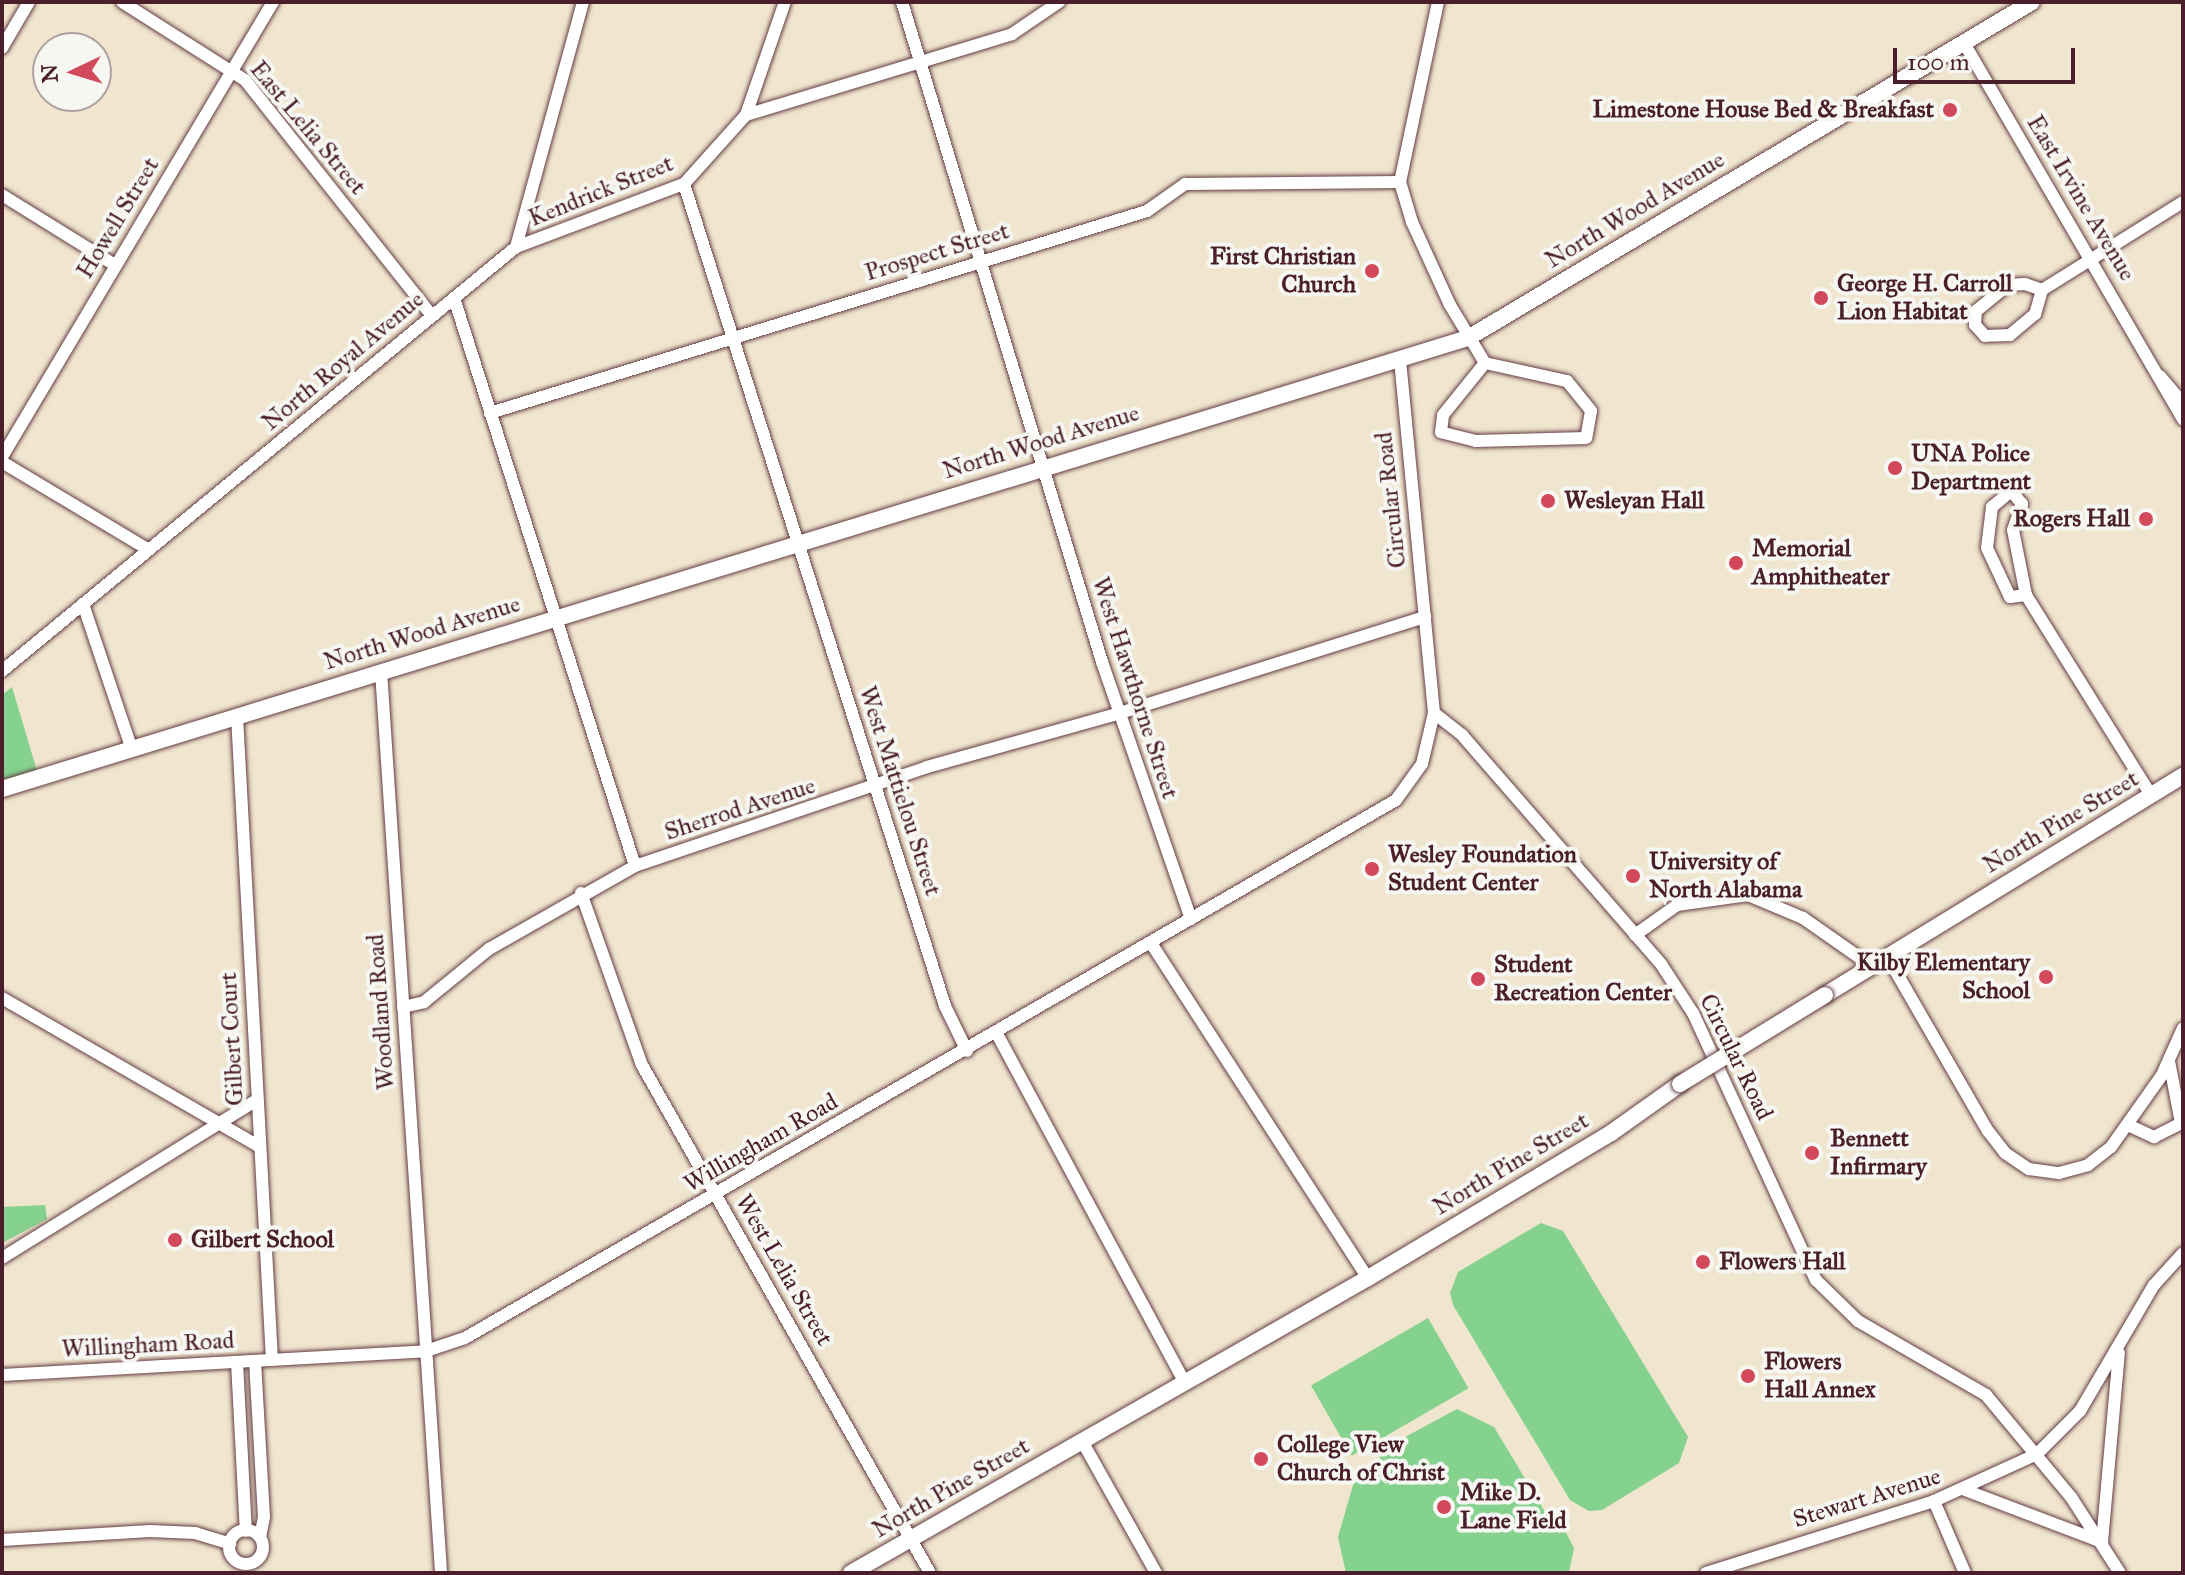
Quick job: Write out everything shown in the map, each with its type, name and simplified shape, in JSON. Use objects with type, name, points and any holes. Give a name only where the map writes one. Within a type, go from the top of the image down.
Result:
[{"type":"main road","name":"North Wood Avenue","points":[[2,789],[559,615],[1400,363],[1468,338],[2032,2]]},
{"type":"main road","name":"North Pine Street","points":[[851,1573],[1368,1278],[1611,1133],[1680,1084],[2183,776]]},
{"type":"street","points":[[2,48],[29,2]]},
{"type":"street","name":"East Lelia Street","points":[[122,2],[245,80],[432,316]]},
{"type":"street","name":"Howell Street","points":[[2,460],[273,2]]},
{"type":"street","points":[[516,247],[583,2]]},
{"type":"street","name":"Kendrick Street","points":[[516,247],[684,184],[746,115],[785,2]]},
{"type":"street","name":"West Hawthorne Street","points":[[902,2],[1120,713],[1191,919]]},
{"type":"street","points":[[746,115],[1012,34],[1059,2]]},
{"type":"street","points":[[1438,2],[1400,182],[1412,222],[1468,338],[1485,363],[1567,381],[1591,411],[1586,438],[1476,441],[1441,432],[1443,415],[1485,363]]},
{"type":"street","name":"East Irvine Avenue","points":[[1964,43],[2160,376],[2183,403]]},
{"type":"street","name":"Prospect Street","points":[[490,413],[1147,211],[1185,184],[1400,182]]},
{"type":"street","name":"West Mattielou Street","points":[[684,184],[945,1006],[967,1051]]},
{"type":"street","points":[[2,195],[115,265]]},
{"type":"street","points":[[2042,290],[2008,285],[1986,298],[1976,311],[1975,325],[1985,336],[2010,335],[2035,314],[2042,290],[2183,202]]},
{"type":"street","name":"North Royal Avenue","points":[[2,671],[516,247]]},
{"type":"street","points":[[454,298],[559,615],[635,866]]},
{"type":"street","name":"Circular Road","points":[[1400,363],[1434,713],[1462,735],[1635,935],[1693,1013],[1816,1280],[1858,1321],[1986,1395],[2037,1454],[2102,1542],[2120,1573]]},
{"type":"street","name":"East Irvine Avenue","points":[[2160,376],[2164,395],[2183,420]]},
{"type":"street","points":[[2,460],[149,550]]},
{"type":"street","points":[[2026,595],[2010,597],[1987,548],[1986,527],[1992,507],[2011,491],[2022,504],[2013,530],[2016,560],[2026,595],[2151,795]]},
{"type":"street","points":[[83,604],[131,747]]},
{"type":"street","name":"Sherrod Avenue","points":[[403,1007],[424,1002],[489,949],[581,893],[635,866],[1011,741],[1120,713],[1425,617]]},
{"type":"street","name":"Woodland Road","points":[[381,671],[441,1573]]},
{"type":"street","name":"Willingham Road","points":[[2,1375],[426,1351],[465,1338],[997,1034],[1396,800],[1422,764],[1434,713]]},
{"type":"street","name":"Gilbert Court","points":[[237,716],[272,1360]]},
{"type":"street","name":"West Lelia Street","points":[[581,893],[642,1065],[930,1573]]},
{"type":"street","points":[[1635,935],[1677,905],[1748,895],[1803,918],[1873,967]]},
{"type":"street","points":[[1151,943],[1368,1278]]},
{"type":"street","points":[[1888,958],[2005,1153],[2029,1169],[2059,1173],[2088,1165],[2128,1125],[2169,1060],[2183,1028]]},
{"type":"street","points":[[2,998],[215,1125],[260,1147]]},
{"type":"street","points":[[997,1034],[1185,1383]]},
{"type":"street","points":[[2128,1125],[2154,1137],[2181,1123],[2169,1060]]},
{"type":"street","points":[[2,1258],[257,1100]]},
{"type":"street","name":"Stewart Avenue","points":[[1706,1573],[1965,1490],[2037,1454],[2080,1411],[2154,1285],[2183,1253]]},
{"type":"street","points":[[1965,1490],[2102,1542],[2120,1346]]},
{"type":"street","points":[[230,1544],[234,1559],[252,1569],[262,1553],[255,1361]]},
{"type":"street","points":[[237,1362],[246,1531]]},
{"type":"street","points":[[1082,1441],[1156,1573]]},
{"type":"street","points":[[241,1445],[260,1443]]},
{"type":"street","points":[[1934,1501],[1965,1573]]},
{"type":"street","points":[[2,1540],[150,1531],[195,1533],[230,1544]]},
{"type":"street","points":[[246,1531],[260,1537]]},
{"type":"street","points":[[230,1544],[246,1531]]},
{"type":"green space","points":[[12,687],[37,771],[4,781],[2,695]]},
{"type":"green space","points":[[45,1205],[47,1219],[2,1243],[2,1207]]},
{"type":"green space","points":[[1541,1223],[1563,1231],[1688,1437],[1679,1463],[1602,1510],[1589,1511],[1570,1500],[1453,1305],[1450,1293],[1458,1272]]},
{"type":"green space","points":[[1428,1318],[1468,1388],[1352,1456],[1311,1386]]},
{"type":"green space","name":"Mike D. Lane Field","points":[[1457,1409],[1494,1427],[1557,1532],[1564,1529],[1574,1548],[1569,1573],[1346,1573],[1338,1537],[1353,1485],[1394,1443]]},
{"type":"place","name":"Limestone House Bed & Breakfast","points":[[1950,110]]},
{"type":"place","name":"First Christian Church","points":[[1372,271]]},
{"type":"place","name":"George H. Carroll Lion Habitat","points":[[1821,298]]},
{"type":"place","name":"UNA Police Department","points":[[1895,468]]},
{"type":"place","name":"Wesleyan Hall","points":[[1548,501]]},
{"type":"place","name":"Rogers Hall","points":[[2146,519]]},
{"type":"place","name":"Memorial Amphitheater","points":[[1736,563]]},
{"type":"place","name":"Wesley Foundation Student Center","points":[[1372,869]]},
{"type":"place","name":"University of North Alabama","points":[[1633,876]]},
{"type":"place","name":"Kilby Elementary School","points":[[2046,977]]},
{"type":"place","name":"Student Recreation Center","points":[[1478,979]]},
{"type":"place","name":"Bennett Infirmary","points":[[1812,1153]]},
{"type":"place","name":"Gilbert School","points":[[175,1240]]},
{"type":"place","name":"Flowers Hall","points":[[1703,1262]]},
{"type":"place","name":"Flowers Hall Annex","points":[[1748,1376]]},
{"type":"place","name":"College View Church of Christ","points":[[1261,1459]]},
{"type":"place","name":"Mike D. Lane Field","points":[[1444,1507]]}]
